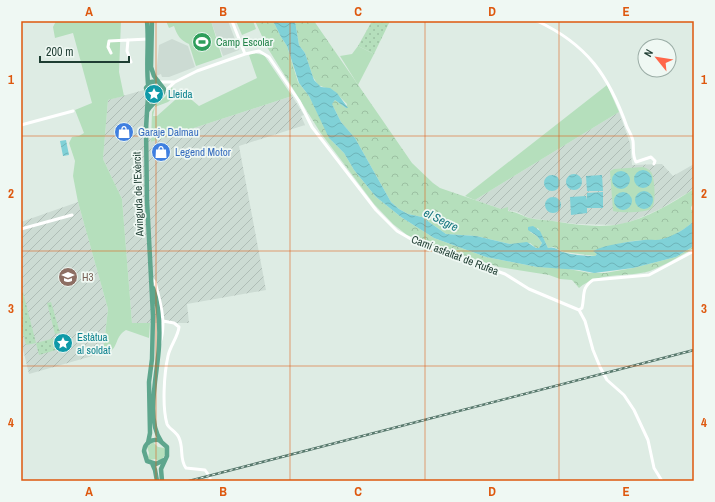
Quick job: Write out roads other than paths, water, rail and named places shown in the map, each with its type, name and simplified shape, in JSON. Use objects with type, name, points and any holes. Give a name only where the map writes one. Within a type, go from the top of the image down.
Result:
[{"type":"main road","points":[[147,21],[148,39],[146,63],[148,84],[146,91],[148,96],[153,99],[158,99]]},
{"type":"main road","points":[[147,111],[164,93],[164,89],[152,73],[151,67],[152,21]]},
{"type":"main road","points":[[148,84],[159,82]]},
{"type":"main road","name":"Avinguda de l'Exèrcit","points":[[148,96],[147,200],[152,285],[153,347],[149,382],[150,433],[148,443]]},
{"type":"main road","name":"Avinguda de l'Exèrcit","points":[[152,285],[155,294],[159,347],[154,417],[157,434],[160,440]]},
{"type":"main road","points":[[157,481],[159,474],[164,460],[167,456],[168,449],[160,440],[154,440],[144,447],[144,454],[146,459],[152,463],[159,474],[162,481]]},
{"type":"main road","points":[[152,463],[160,463],[164,460]]},
{"type":"street","points":[[164,93],[175,82],[197,71],[245,54],[232,21]]},
{"type":"street","points":[[537,21],[571,39],[586,52],[604,77],[622,110],[632,141],[633,158],[636,162],[651,157],[655,161],[654,164]]},
{"type":"street","points":[[111,53],[108,47],[109,41],[148,39]]},
{"type":"street","points":[[128,40],[127,51],[131,62]]},
{"type":"street","name":"Camí asfaltat de Rufea","points":[[245,54],[259,51],[269,57],[299,101],[312,127],[376,210],[397,231],[416,242],[504,274],[529,289],[579,310]]},
{"type":"street","points":[[159,82],[175,82]]},
{"type":"street","points":[[21,125],[73,111]]},
{"type":"street","points":[[21,229],[72,215]]},
{"type":"street","points":[[662,481],[654,468],[648,440],[634,410],[624,395],[607,380],[600,367],[593,350],[585,321],[579,310],[582,308],[582,294],[586,285],[593,280],[649,275],[694,251]]},
{"type":"street","points":[[151,278],[155,282],[164,328],[159,347]]},
{"type":"street","points":[[163,320],[179,327],[168,355],[164,399],[168,426],[179,436],[181,443],[182,463],[186,468],[205,470],[210,477],[210,481]]},
{"type":"street","points":[[164,328],[170,323]]},
{"type":"water","points":[[273,21],[295,21],[299,45],[305,53],[314,80],[321,87],[330,88],[337,93],[348,108],[335,100],[332,104],[341,122],[355,138],[391,202],[408,214],[422,217],[446,234],[476,236],[510,244],[527,242],[536,248],[539,248],[542,243],[537,236],[528,230],[528,227],[533,226],[540,231],[548,248],[554,248],[570,254],[591,256],[595,256],[597,254],[593,251],[611,245],[644,240],[660,240],[666,238],[679,232],[694,221],[694,246],[676,257],[633,268],[594,273],[579,270],[537,267],[486,257],[434,238],[401,217],[376,197],[354,170],[344,153],[329,138],[309,96],[299,83],[287,46]]},
{"type":"water","points":[[66,140],[69,155],[63,156],[60,141]]},
{"type":"water","points":[[643,170],[649,173],[652,179],[649,185],[643,188],[637,185],[634,179],[637,173]]},
{"type":"water","points":[[621,171],[627,174],[630,180],[627,186],[621,189],[615,186],[612,180],[615,174]]},
{"type":"water","points":[[571,174],[577,174],[582,179],[580,188],[577,190],[571,190],[566,185],[566,179]]},
{"type":"water","points":[[549,175],[555,175],[560,180],[558,189],[555,191],[549,191],[544,186],[544,180]]},
{"type":"water","points":[[602,175],[603,191],[587,191],[586,176]]},
{"type":"water","points":[[644,191],[650,194],[653,200],[650,206],[644,209],[638,206],[635,200],[638,194]]},
{"type":"water","points":[[603,192],[603,208],[587,208],[587,213],[571,215],[570,197],[586,196],[587,200],[587,193]]},
{"type":"water","points":[[623,192],[629,195],[632,201],[629,207],[623,210],[617,207],[614,201],[617,195]]},
{"type":"water","points":[[550,197],[556,197],[561,202],[559,211],[556,213],[550,213],[545,208],[545,202]]},
{"type":"railway","points":[[189,481],[694,350]]},
{"type":"place","name":"Camp Escolar","points":[[202,42]]},
{"type":"place","name":"Lleida","points":[[154,94]]},
{"type":"place","name":"Garaje Dalmau","points":[[124,132]]},
{"type":"place","name":"Legend Motor","points":[[161,152]]},
{"type":"place","name":"H3","points":[[68,277]]},
{"type":"place","name":"Estàtua al soldat","points":[[63,343]]},
{"type":"water label","name":"el Segre","points":[[441,220]]}]
